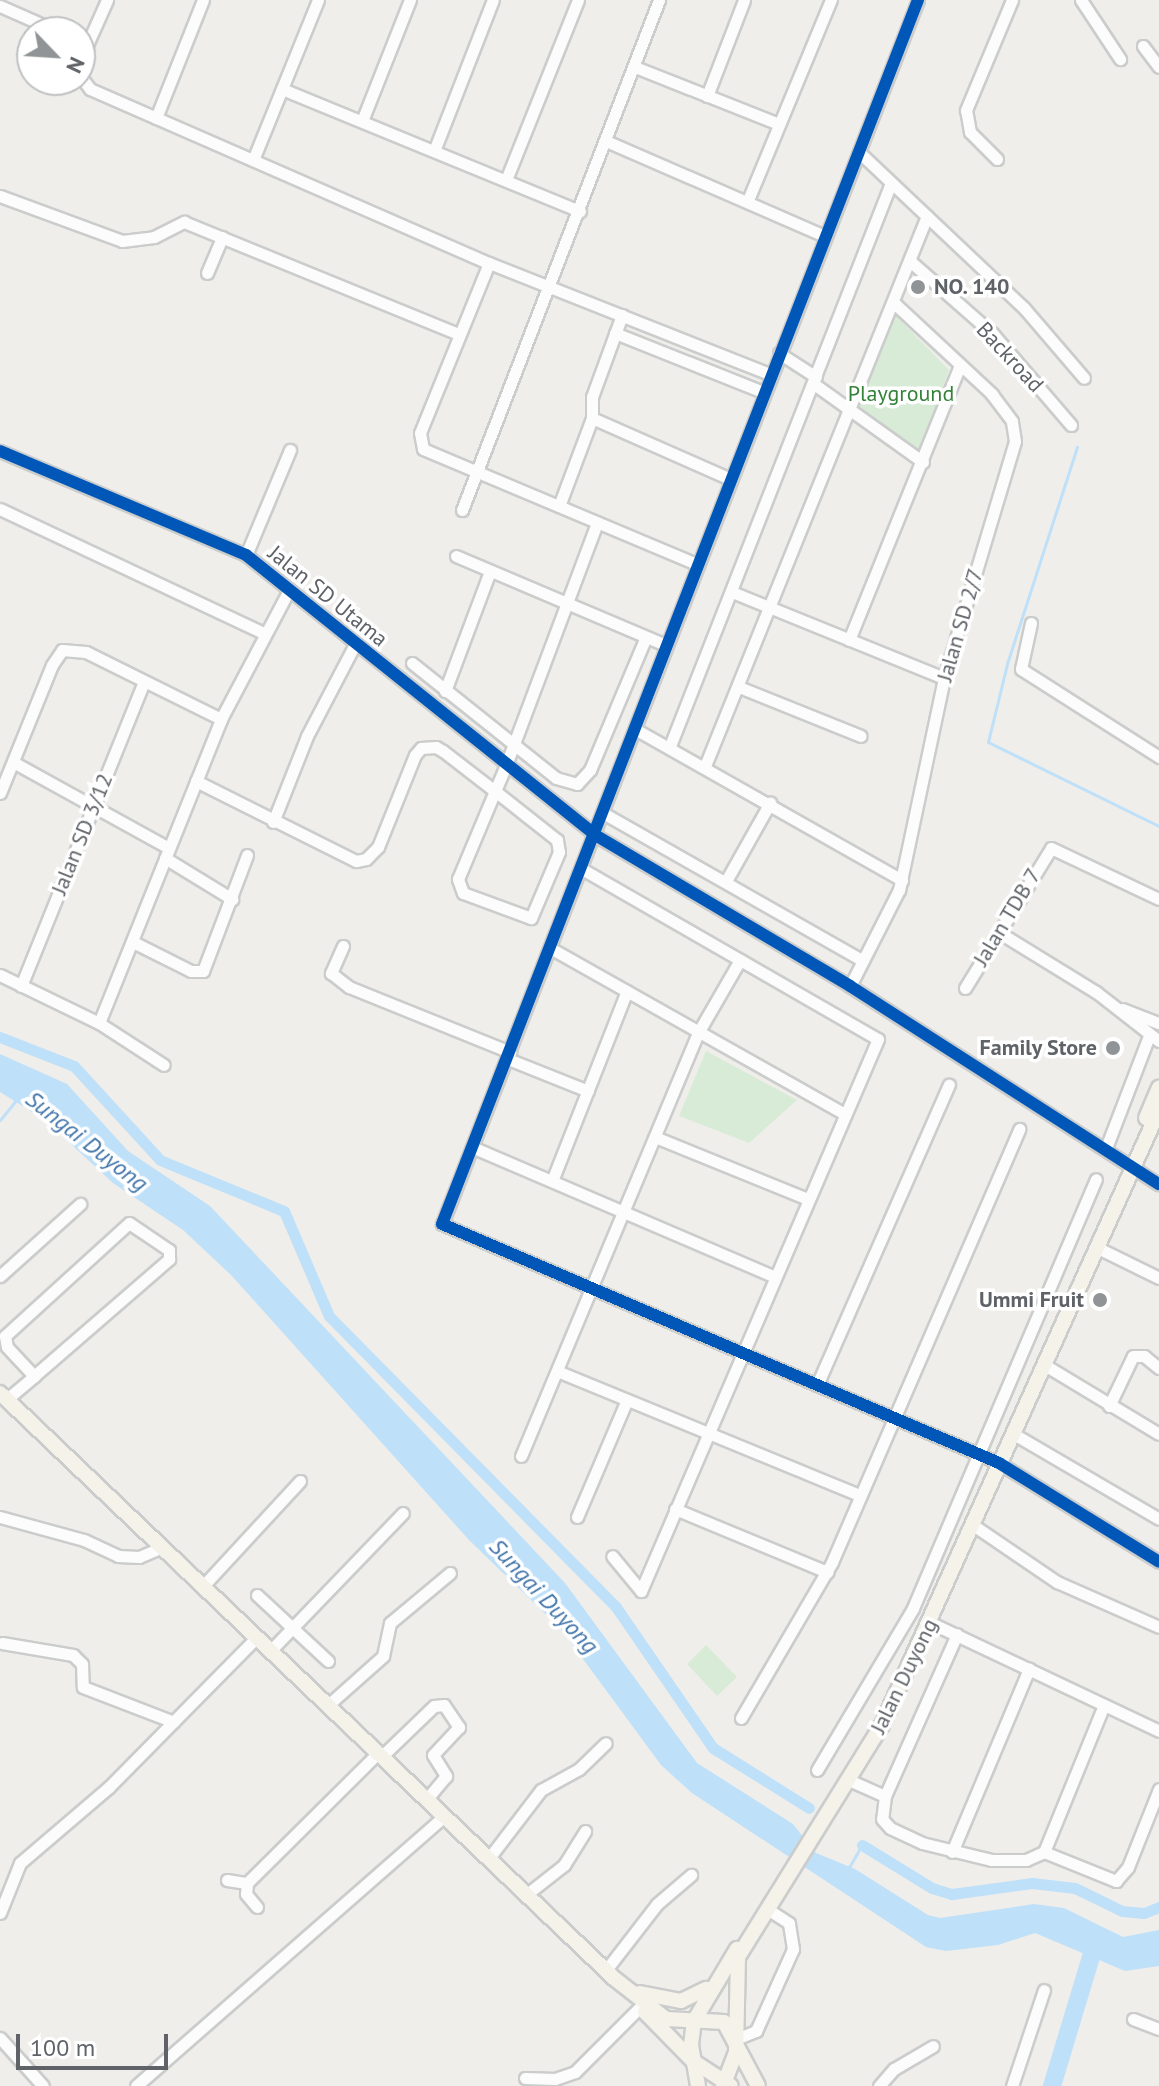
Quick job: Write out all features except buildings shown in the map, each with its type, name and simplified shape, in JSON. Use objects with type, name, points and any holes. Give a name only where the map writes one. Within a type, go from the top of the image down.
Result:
[{"type":"main road","name":"Jalan Duyong","points":[[736,2039],[735,1971],[756,1923],[851,1781],[931,1623],[1012,1433],[1098,1248],[1159,1088]]},
{"type":"main road","name":"Jalan Duyong","points":[[1071,1302],[1069,1293],[1159,1110]]},
{"type":"main road","points":[[3,1396],[611,1974],[666,2019],[724,2022],[736,2039],[758,2086]]},
{"type":"main road","points":[[696,2086],[694,2021],[714,1982],[756,1923]]},
{"type":"main road","points":[[611,1974],[668,2002],[693,1998],[714,1982]]},
{"type":"main road","points":[[611,1974],[693,2061],[726,2085],[734,2063],[736,2039]]},
{"type":"main road","points":[[657,2025],[696,2086]]},
{"type":"street","points":[[96,21],[107,0]]},
{"type":"street","points":[[156,118],[203,0]]},
{"type":"street","points":[[253,160],[318,0]]},
{"type":"street","points":[[362,121],[410,0]]},
{"type":"street","points":[[434,151],[493,0]]},
{"type":"street","points":[[506,180],[578,0]]},
{"type":"street","points":[[462,510],[659,0]]},
{"type":"street","points":[[707,96],[744,0]]},
{"type":"street","points":[[748,200],[831,0]]},
{"type":"street","points":[[918,0],[728,478],[552,949],[442,1224],[999,1463],[1159,1562]]},
{"type":"street","points":[[997,159],[970,132],[966,110],[1012,0]]},
{"type":"street","points":[[1081,0],[1120,59]]},
{"type":"street","points":[[0,6],[23,16]]},
{"type":"street","points":[[1143,46],[1159,67]]},
{"type":"street","points":[[635,67],[779,124]]},
{"type":"street","points":[[282,89],[580,211]]},
{"type":"street","points":[[96,90],[489,263],[770,374]]},
{"type":"street","points":[[606,141],[825,236]]},
{"type":"street","points":[[859,152],[1024,308],[1084,378]]},
{"type":"street","points":[[670,746],[891,183]]},
{"type":"street","points":[[0,196],[122,241],[154,237],[184,222],[459,334]]},
{"type":"street","points":[[705,766],[927,216]]},
{"type":"street","points":[[207,273],[222,237]]},
{"type":"street","name":"Backroad","points":[[910,261],[993,334],[1071,425]]},
{"type":"street","points":[[489,263],[419,441],[430,454],[696,564]]},
{"type":"street","name":"Jalan SD 2/7","points":[[850,986],[860,959],[902,880],[944,678],[1016,430],[992,394],[893,302]]},
{"type":"street","points":[[559,506],[592,418],[592,397],[622,315]]},
{"type":"street","points":[[615,333],[763,392]]},
{"type":"street","points":[[779,353],[849,410],[923,462]]},
{"type":"street","points":[[849,640],[960,365]]},
{"type":"street","points":[[592,418],[600,425],[728,478]]},
{"type":"street","points":[[246,555],[290,450]]},
{"type":"street","name":"Jalan SD Utama","points":[[0,451],[246,555],[595,835],[850,986],[1159,1184]]},
{"type":"street","points":[[0,509],[263,633]]},
{"type":"street","points":[[196,781],[345,858],[366,859],[378,847],[415,755],[428,745],[495,791],[560,846],[537,908],[527,920],[458,886],[495,791],[506,765],[597,523]]},
{"type":"street","points":[[456,556],[666,645]]},
{"type":"street","points":[[445,691],[490,571]]},
{"type":"street","points":[[99,1023],[221,719],[263,633],[289,590]]},
{"type":"street","points":[[732,592],[944,678]]},
{"type":"street","points":[[1031,623],[1021,669],[1159,757]]},
{"type":"street","points":[[412,663],[556,778],[582,781],[646,637]]},
{"type":"street","points":[[273,822],[307,736],[355,644]]},
{"type":"street","points":[[0,793],[62,650],[86,652],[221,719]]},
{"type":"street","name":"Jalan SD 3/12","points":[[21,986],[144,682]]},
{"type":"street","points":[[739,687],[861,736]]},
{"type":"street","points":[[635,729],[670,746],[902,880]]},
{"type":"street","points":[[13,762],[93,806],[232,899]]},
{"type":"street","points":[[726,881],[770,803]]},
{"type":"street","points":[[603,813],[860,959]]},
{"type":"street","name":"Jalan TDB 7","points":[[965,988],[1051,848],[1159,899]]},
{"type":"street","points":[[133,942],[191,971],[203,971],[247,855]]},
{"type":"street","points":[[582,869],[878,1039],[740,1352],[641,1591],[612,1556]]},
{"type":"street","points":[[1000,933],[1114,1007],[1154,1038],[1106,1148]]},
{"type":"street","points":[[343,946],[331,973],[349,987],[588,1091]]},
{"type":"street","points":[[552,949],[845,1114]]},
{"type":"street","points":[[521,1456],[699,1031],[740,960]]},
{"type":"street","points":[[0,975],[99,1023],[164,1065]]},
{"type":"street","points":[[552,1181],[627,991]]},
{"type":"street","points":[[1114,1007],[1158,1018]]},
{"type":"street","points":[[817,1385],[949,1085]]},
{"type":"street","points":[[741,1718],[827,1572],[1019,1129]]},
{"type":"street","points":[[655,1137],[808,1199]]},
{"type":"street","points":[[472,1147],[773,1276]]},
{"type":"street","points":[[817,1770],[913,1608],[1096,1179]]},
{"type":"street","points":[[0,1276],[80,1204]]},
{"type":"street","points":[[3,1396],[34,1376],[169,1259],[169,1250],[129,1223],[3,1333],[7,1347],[34,1376]]},
{"type":"street","points":[[1098,1248],[1159,1278]]},
{"type":"street","points":[[1109,1406],[1133,1356],[1144,1356],[1159,1368]]},
{"type":"street","points":[[1043,1364],[1159,1434]]},
{"type":"street","points":[[557,1371],[860,1495]]},
{"type":"street","points":[[577,1517],[627,1400]]},
{"type":"street","points":[[1012,1433],[1159,1519]]},
{"type":"street","points":[[203,1586],[300,1481]]},
{"type":"street","points":[[675,1509],[827,1572]]},
{"type":"street","points":[[271,1650],[403,1513]]},
{"type":"street","points":[[0,1517],[84,1540],[118,1556],[139,1557],[162,1547]]},
{"type":"street","points":[[973,1525],[1057,1582],[1159,1627]]},
{"type":"street","points":[[328,1705],[383,1656],[390,1623],[450,1573]]},
{"type":"street","points":[[257,1595],[328,1661]]},
{"type":"street","points":[[931,1623],[1159,1731]]},
{"type":"street","points":[[957,1634],[880,1809],[890,1828],[952,1852],[1005,1860],[1026,1860],[1044,1852],[1104,1705]]},
{"type":"street","points":[[0,1913],[20,1863],[174,1722],[257,1637]]},
{"type":"street","points":[[2,1643],[73,1655],[82,1664],[83,1687],[174,1722]]},
{"type":"street","points":[[952,1852],[1029,1669]]},
{"type":"street","points":[[257,1907],[246,1894],[247,1883],[380,1754],[434,1706],[444,1705],[459,1727],[433,1755],[446,1776],[427,1799]]},
{"type":"street","points":[[489,1858],[541,1790],[579,1769],[606,1743]]},
{"type":"street","points":[[851,1781],[885,1796]]},
{"type":"street","points":[[1044,1852],[1116,1881],[1128,1867],[1154,1819],[1159,1789]]},
{"type":"street","points":[[136,2086],[444,1816]]},
{"type":"street","points":[[527,1894],[564,1865],[585,1831]]},
{"type":"street","points":[[611,1974],[657,1904],[691,1875]]},
{"type":"street","points":[[227,1880],[247,1883]]},
{"type":"street","points":[[736,2039],[756,2031],[793,1949],[789,1923],[766,1908]]},
{"type":"street","points":[[1012,2086],[1044,1990]]},
{"type":"street","points":[[525,2078],[555,2079],[575,2072],[640,2007]]},
{"type":"street","points":[[1133,2019],[1159,2029]]},
{"type":"street","points":[[0,2038],[43,2086]]},
{"type":"street","points":[[879,2086],[894,2069],[933,2046]]},
{"type":"green space","name":"Playground","points":[[895,315],[949,370],[918,454],[855,408]]},
{"type":"green space","points":[[706,1051],[797,1100],[749,1143],[679,1116]]},
{"type":"green space","points":[[706,1645],[737,1677],[717,1696],[687,1664]]},
{"type":"water","name":"Sungai Duyong","points":[[0,1054],[67,1084],[128,1151],[210,1206],[565,1583],[697,1763],[793,1824],[816,1853],[855,1869],[928,1915],[940,1918],[1034,1904],[1064,1908],[1123,1937],[1159,1930],[1159,1966],[1125,1971],[1035,1933],[998,1945],[946,1951],[926,1947],[692,1793],[661,1765],[561,1629],[469,1540],[231,1275],[183,1230],[113,1183],[45,1120],[0,1092]]},
{"type":"waterway","points":[[1077,447],[1007,664],[988,742],[1159,826]]},
{"type":"waterway","points":[[0,1037],[74,1066],[160,1160],[284,1211],[329,1316],[616,1607],[713,1748],[809,1808]]},
{"type":"waterway","points":[[0,1120],[18,1098]]},
{"type":"waterway","points":[[848,1869],[862,1845]]},
{"type":"waterway","points":[[862,1845],[932,1888],[952,1894],[1032,1883],[1075,1888],[1122,1911],[1144,1913],[1159,1907]]},
{"type":"waterway","points":[[1052,2086],[1096,1940]]},
{"type":"cycle path","points":[[918,0],[442,1224],[999,1463],[1159,1562]]},
{"type":"cycle path","points":[[0,451],[246,555],[595,835],[850,986],[1159,1184]]},
{"type":"place","name":"NO. 140","points":[[918,287]]},
{"type":"place","name":"Family Store","points":[[1113,1048]]},
{"type":"place","name":"Ummi Fruit","points":[[1100,1300]]}]
